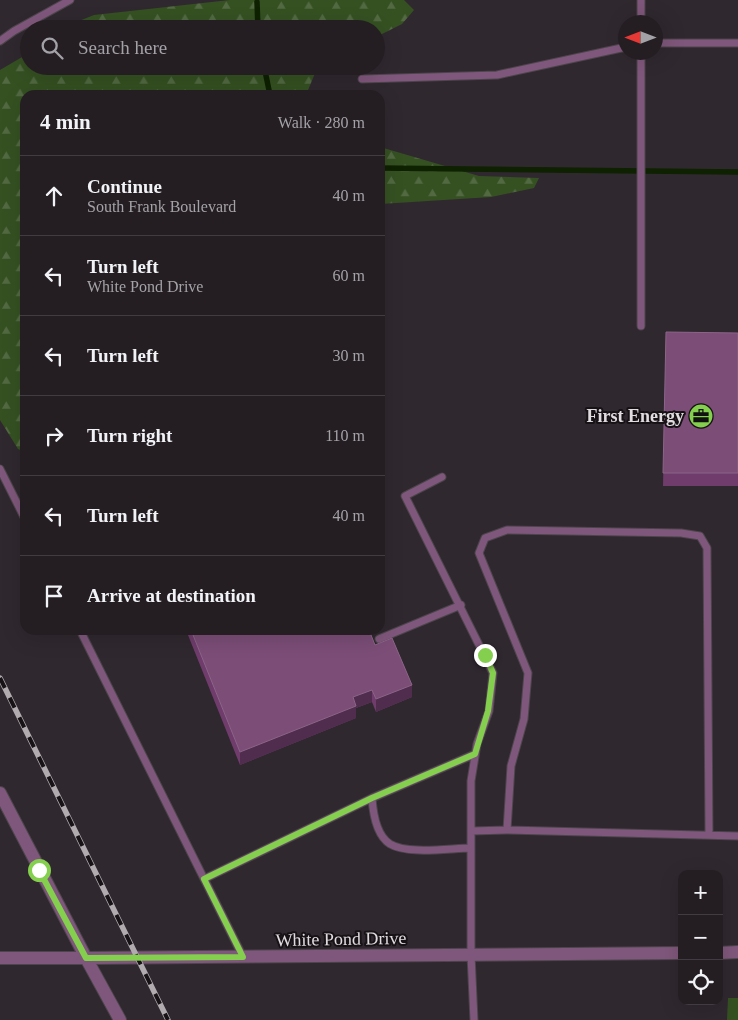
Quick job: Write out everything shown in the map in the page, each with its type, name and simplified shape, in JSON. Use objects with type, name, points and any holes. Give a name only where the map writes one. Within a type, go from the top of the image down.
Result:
[{"type":"street","points":[[0,793],[120,1020]]},
{"type":"street","points":[[723,952],[738,952]]},
{"type":"street","name":"White Pond Drive","points":[[0,958],[678,953]]},
{"type":"lane","points":[[34,20],[70,0]]},
{"type":"lane","points":[[641,0],[641,15]]},
{"type":"lane","points":[[0,41],[20,28]]},
{"type":"lane","points":[[663,43],[738,43]]},
{"type":"lane","points":[[362,79],[497,75],[618,49]]},
{"type":"lane","points":[[641,60],[641,326]]},
{"type":"lane","points":[[0,469],[20,509]]},
{"type":"lane","points":[[442,477],[405,496],[461,605],[493,673],[488,711],[475,754],[471,781],[471,955],[474,1020]]},
{"type":"lane","points":[[507,830],[511,766],[524,718],[528,673],[479,553],[485,538],[507,530],[681,533],[700,536],[707,548],[709,835]]},
{"type":"lane","points":[[379,639],[461,605]]},
{"type":"lane","points":[[82,635],[243,957]]},
{"type":"lane","points":[[204,879],[372,798],[475,754]]},
{"type":"lane","points":[[372,798],[378,829],[390,844],[412,849],[471,848]]},
{"type":"lane","points":[[471,831],[507,830],[738,836]]},
{"type":"green space","points":[[230,0],[404,0],[414,10],[402,24],[385,32],[385,20],[82,20],[94,15]]},
{"type":"green space","points":[[20,58],[20,75],[314,75],[308,90],[20,90],[20,450],[0,420],[0,70]]},
{"type":"green space","points":[[385,148],[479,176],[539,178],[534,188],[491,197],[385,204]]},
{"type":"green space","points":[[728,998],[738,998],[738,1020],[727,1020]]},
{"type":"building","name":"First Energy","points":[[666,332],[738,333],[738,473],[663,473]]},
{"type":"building","points":[[193,635],[371,635],[375,645],[392,638],[412,685],[376,699],[372,690],[353,697],[356,706],[240,752]]},
{"type":"waterway","points":[[257,2],[258,20]]},
{"type":"waterway","points":[[266,75],[269,90]]},
{"type":"waterway","points":[[385,168],[738,172]]},
{"type":"railway","points":[[0,678],[168,1020]]},
{"type":"place","name":"First Energy","points":[[701,416]]},
{"type":"route","points":[[39,870],[86,958],[243,957],[204,879],[372,798],[475,754],[488,711],[493,673],[485,655]]}]
